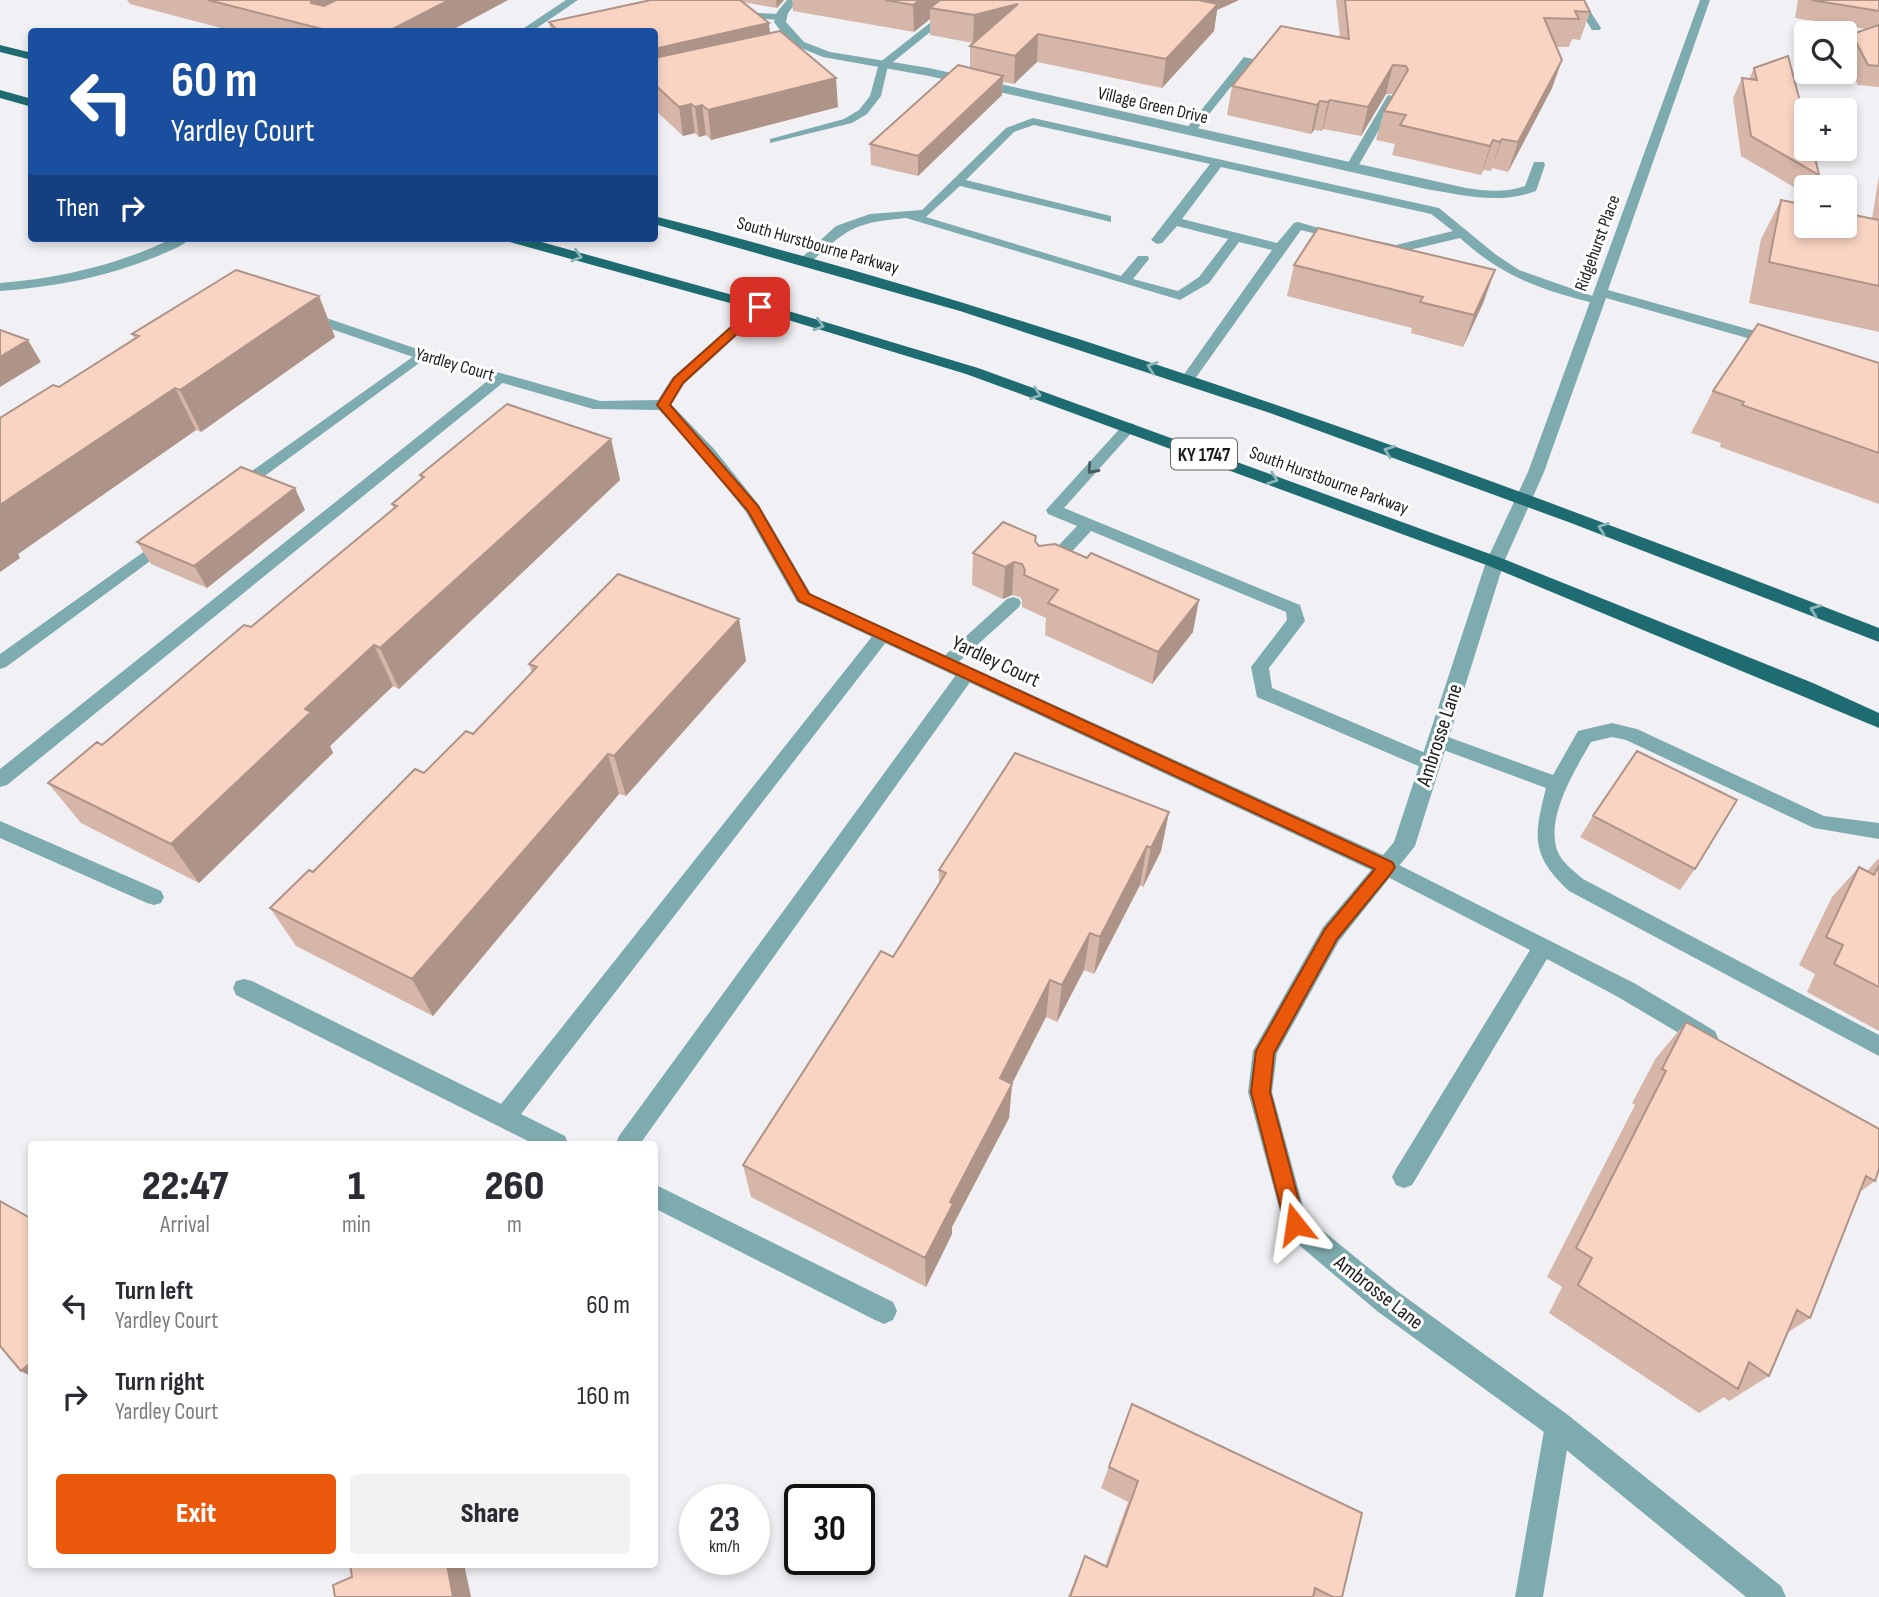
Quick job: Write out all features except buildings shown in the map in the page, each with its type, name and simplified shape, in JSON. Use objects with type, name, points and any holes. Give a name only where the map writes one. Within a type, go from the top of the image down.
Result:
[{"type":"main road","points":[[0,48],[28,56]]},
{"type":"main road","points":[[0,94],[28,102]]},
{"type":"main road","name":"South Hurstbourne Parkway","points":[[658,221],[805,260],[1187,380],[1522,498],[1879,635]]},
{"type":"main road","name":"South Hurstbourne Parkway","points":[[525,242],[760,307],[972,370],[1495,562],[1879,720]]},
{"type":"street","points":[[529,28],[573,0]]},
{"type":"street","points":[[781,18],[793,0]]},
{"type":"street","name":"Ridgehurst Place","points":[[1495,562],[1536,472],[1705,0]]},
{"type":"street","name":"Village Green Drive","points":[[781,18],[780,22],[789,36],[803,50],[929,72],[1426,185],[1497,197],[1517,195],[1531,188],[1539,166]]},
{"type":"street","points":[[0,287],[33,285],[93,273],[175,242]]},
{"type":"street","points":[[1599,296],[1789,344]]},
{"type":"street","points":[[663,405],[678,381],[760,307]]},
{"type":"street","name":"Yardley Court","points":[[290,310],[421,355],[599,406],[663,405],[708,453],[753,509],[804,598],[1387,867]]},
{"type":"street","name":"Ambrosse Lane","points":[[1495,562],[1404,846],[1331,934],[1265,1051],[1260,1092],[1295,1224],[1387,1301],[1558,1425],[1757,1593]]},
{"type":"lane","points":[[774,141],[848,121],[863,112],[875,96],[883,65],[965,0]]},
{"type":"lane","points":[[1578,0],[1596,28]]},
{"type":"lane","points":[[730,14],[781,18]]},
{"type":"lane","points":[[1189,131],[1248,59]]},
{"type":"lane","points":[[1351,168],[1392,97]]},
{"type":"lane","points":[[805,260],[841,229],[870,218],[926,213],[1010,130],[1033,121],[1434,211],[1464,233],[1492,259],[1540,285],[1599,296]]},
{"type":"lane","points":[[1157,240],[1219,162]]},
{"type":"lane","points":[[958,182],[1107,219]]},
{"type":"lane","points":[[907,214],[1180,296],[1204,280],[1237,237]]},
{"type":"lane","points":[[1174,220],[1280,248]]},
{"type":"lane","points":[[1187,380],[1298,226],[1397,249],[1421,240],[1464,233]]},
{"type":"lane","points":[[1124,281],[1143,259]]},
{"type":"lane","points":[[222,500],[421,355]]},
{"type":"lane","points":[[0,780],[500,378]]},
{"type":"lane","points":[[1129,427],[1054,510],[1294,609],[1296,621],[1261,667],[1263,692],[1434,751],[1557,784]]},
{"type":"lane","points":[[1043,572],[1088,524]]},
{"type":"lane","points":[[0,663],[177,533]]},
{"type":"lane","points":[[947,663],[1013,603]]},
{"type":"lane","points":[[505,1117],[884,633]]},
{"type":"lane","points":[[629,1141],[967,673]]},
{"type":"lane","points":[[1879,831],[1821,823],[1630,733],[1612,730],[1585,736],[1557,784],[1545,834],[1546,850],[1555,868],[1576,884],[1879,1046]]},
{"type":"lane","points":[[0,829],[154,897]]},
{"type":"lane","points":[[1387,867],[1626,990],[1720,1046]]},
{"type":"lane","points":[[1404,1177],[1543,947]]},
{"type":"lane","points":[[244,988],[551,1141]]},
{"type":"lane","points":[[658,1197],[884,1311]]},
{"type":"lane","points":[[1529,1597],[1558,1425]]},
{"type":"route","points":[[760,307],[678,381],[663,405],[708,453],[753,509],[804,598],[1387,867],[1331,934],[1265,1051],[1260,1092],[1295,1224]]}]
